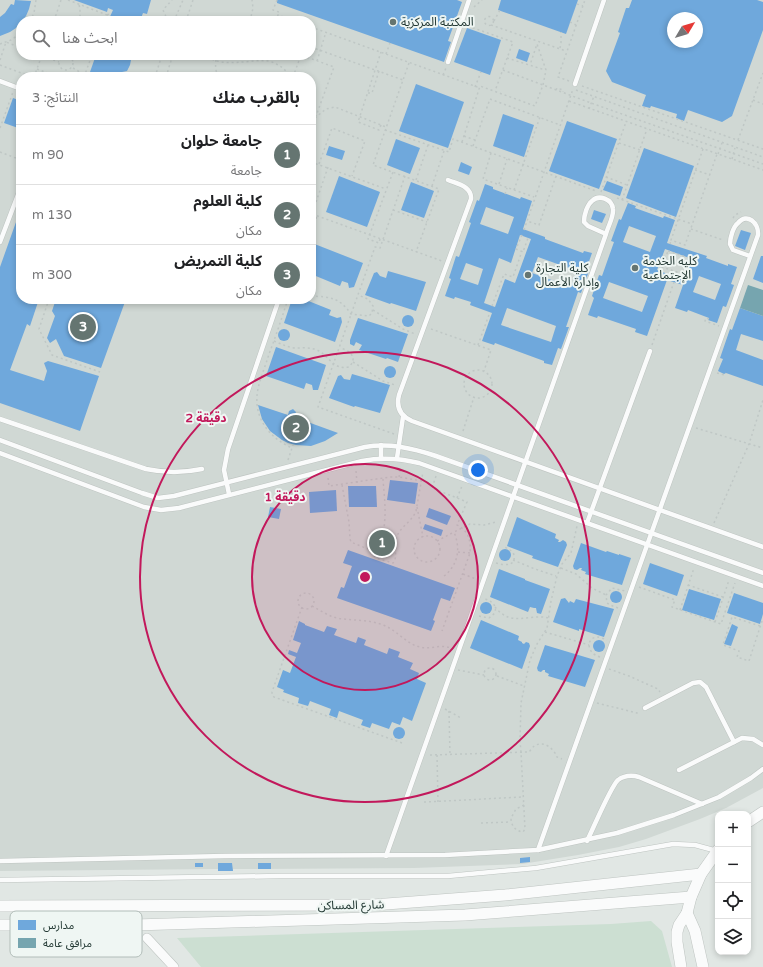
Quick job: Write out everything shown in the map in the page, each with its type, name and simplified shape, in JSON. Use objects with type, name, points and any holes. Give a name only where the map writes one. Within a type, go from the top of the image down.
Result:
[{"type":"street","points":[[751,820],[763,812]]},
{"type":"street","points":[[681,967],[677,932],[679,925],[687,913],[691,897],[701,874],[715,853]]},
{"type":"street","name":"شارع المساكن","points":[[0,906],[373,905],[505,895],[701,874]]},
{"type":"street","name":"شارع المساكن","points":[[142,925],[465,915],[691,897]]},
{"type":"street","points":[[687,913],[695,931],[703,967]]},
{"type":"street","points":[[147,938],[174,967]]},
{"type":"lane","points":[[448,62],[469,0]]},
{"type":"lane","points":[[575,84],[604,0]]},
{"type":"lane","points":[[0,81],[15,86]]},
{"type":"lane","points":[[448,180],[467,188],[471,195],[448,263],[402,386],[398,400],[400,412],[403,417],[659,511],[763,547]]},
{"type":"lane","points":[[386,856],[606,234],[613,210],[612,204],[608,200],[597,198],[588,205],[584,222],[588,226],[606,234]]},
{"type":"lane","points":[[0,242],[16,200]]},
{"type":"lane","points":[[538,850],[758,235],[757,225],[748,219],[738,222],[730,244],[733,250],[750,256]]},
{"type":"lane","points":[[229,494],[224,470],[228,449],[277,304]]},
{"type":"lane","points":[[587,524],[650,351]]},
{"type":"lane","points":[[396,458],[403,417]]},
{"type":"lane","points":[[0,419],[157,471],[180,472],[202,469]]},
{"type":"lane","points":[[0,440],[150,496],[166,498],[226,484],[358,449],[381,445],[398,446],[417,450],[763,573]]},
{"type":"lane","points":[[381,445],[381,458]]},
{"type":"lane","points":[[0,453],[152,509],[170,509],[355,463],[381,458],[402,459],[424,465],[763,586]]},
{"type":"lane","points":[[209,488],[212,499]]},
{"type":"lane","points":[[645,708],[663,697],[693,683],[702,683],[706,687],[734,742]]},
{"type":"lane","points":[[679,770],[742,738],[749,738],[763,745]]},
{"type":"lane","points":[[0,861],[225,856],[386,856],[538,850],[587,841],[645,825],[702,804],[736,788],[763,769]]},
{"type":"lane","points":[[587,841],[615,784],[623,777],[634,775],[702,804]]},
{"type":"lane","points":[[0,880],[281,876],[448,876],[536,868],[673,844],[695,845],[715,850]]},
{"type":"path","points":[[32,16],[36,0]]},
{"type":"path","points":[[56,16],[61,0]]},
{"type":"path","points":[[68,0],[107,15],[111,13]]},
{"type":"path","points":[[166,16],[163,10],[172,0]]},
{"type":"path","points":[[176,16],[183,0]]},
{"type":"path","points":[[188,16],[193,0]]},
{"type":"path","points":[[251,16],[253,8],[252,0]]},
{"type":"path","points":[[277,0],[273,10],[279,12],[278,15],[281,16]]},
{"type":"path","points":[[585,0],[558,77],[763,149]]},
{"type":"path","points":[[79,4],[80,16]]},
{"type":"path","points":[[577,4],[583,6]]},
{"type":"path","points":[[491,25],[500,10]]},
{"type":"path","points":[[494,21],[490,16],[486,17],[485,19],[486,24],[566,51]]},
{"type":"path","points":[[570,22],[576,24]]},
{"type":"path","points":[[461,23],[513,42],[495,91]]},
{"type":"path","points":[[316,29],[475,87],[480,88],[480,86],[535,106],[543,85],[546,70],[537,44],[530,65]]},
{"type":"path","points":[[316,116],[334,67],[317,61],[326,32]]},
{"type":"path","points":[[560,49],[562,42],[561,32]]},
{"type":"path","points":[[0,44],[16,36]]},
{"type":"path","points":[[6,42],[16,46]]},
{"type":"path","points":[[0,60],[6,42]]},
{"type":"path","points":[[386,54],[390,43]]},
{"type":"path","points":[[316,48],[403,80]]},
{"type":"path","points":[[381,125],[379,130],[358,122],[382,52]]},
{"type":"path","points":[[507,58],[546,70]]},
{"type":"path","points":[[36,72],[40,60]]},
{"type":"path","points":[[52,60],[59,62],[61,68],[64,70],[72,67]]},
{"type":"path","points":[[72,60],[72,67]]},
{"type":"path","points":[[86,72],[90,60]]},
{"type":"path","points":[[157,72],[160,60]]},
{"type":"path","points":[[168,72],[171,60]]},
{"type":"path","points":[[296,72],[300,60]]},
{"type":"path","points":[[216,72],[215,61],[238,63],[269,61],[284,68],[287,72]]},
{"type":"path","points":[[409,63],[373,165],[439,189],[416,252]]},
{"type":"path","points":[[0,65],[19,72]]},
{"type":"path","points":[[72,67],[79,72]]},
{"type":"path","points":[[37,69],[45,72]]},
{"type":"path","points":[[503,70],[556,90],[557,88],[563,90],[563,92],[591,103],[763,164]]},
{"type":"path","points":[[368,93],[372,94],[379,71]]},
{"type":"path","points":[[475,87],[481,72]]},
{"type":"path","points":[[738,141],[763,73]]},
{"type":"path","points":[[524,230],[575,84]]},
{"type":"path","points":[[0,128],[15,86]]},
{"type":"path","points":[[462,142],[480,88]]},
{"type":"path","points":[[573,89],[763,157]]},
{"type":"path","points":[[589,109],[594,96]]},
{"type":"path","points":[[473,146],[490,99],[560,125]]},
{"type":"path","points":[[753,100],[763,104]]},
{"type":"path","points":[[568,101],[763,170]]},
{"type":"path","points":[[316,116],[332,107],[386,127]]},
{"type":"path","points":[[514,190],[540,117]]},
{"type":"path","points":[[602,190],[626,122]]},
{"type":"path","points":[[319,164],[332,128],[365,140],[352,176]]},
{"type":"path","points":[[623,201],[627,185],[647,129]]},
{"type":"path","points":[[385,130],[448,152],[453,139],[606,195]]},
{"type":"path","points":[[464,136],[475,140]]},
{"type":"path","points":[[618,143],[640,150]]},
{"type":"path","points":[[671,240],[685,245],[722,143]]},
{"type":"path","points":[[416,180],[428,145]]},
{"type":"path","points":[[732,159],[735,148]]},
{"type":"path","points":[[670,244],[676,219],[703,149]]},
{"type":"path","points":[[432,186],[444,151]]},
{"type":"path","points":[[0,152],[16,158]]},
{"type":"path","points":[[492,153],[483,179],[535,197]]},
{"type":"path","points":[[498,185],[507,159]]},
{"type":"path","points":[[316,163],[386,189]]},
{"type":"path","points":[[316,202],[328,167]]},
{"type":"path","points":[[695,170],[710,175]]},
{"type":"path","points":[[382,239],[379,244],[368,239],[393,172]]},
{"type":"path","points":[[399,436],[318,407],[375,247],[380,248],[405,176]]},
{"type":"path","points":[[527,221],[539,225],[556,176]]},
{"type":"path","points":[[606,178],[627,185]]},
{"type":"path","points":[[505,194],[507,188]]},
{"type":"path","points":[[612,197],[623,201],[628,201],[628,203],[692,224]]},
{"type":"path","points":[[393,210],[427,222]]},
{"type":"path","points":[[316,219],[317,216],[448,263]]},
{"type":"path","points":[[691,228],[722,240]]},
{"type":"path","points":[[522,235],[516,249],[522,251]]},
{"type":"path","points":[[492,306],[504,274],[513,277],[528,238]]},
{"type":"path","points":[[668,250],[688,258],[683,274],[677,272],[662,267],[668,250]]},
{"type":"path","points":[[676,276],[677,272]]},
{"type":"path","points":[[650,351],[674,282]]},
{"type":"path","points":[[316,296],[332,298],[343,304],[351,314],[366,316],[371,315],[374,306],[370,301],[358,295]]},
{"type":"path","points":[[47,304],[39,329],[52,355],[100,372]]},
{"type":"path","points":[[286,304],[258,387],[257,399],[258,410],[267,430],[278,441],[292,448]]},
{"type":"path","points":[[373,310],[403,329],[421,334]]},
{"type":"path","points":[[478,345],[490,312]]},
{"type":"path","points":[[709,319],[706,318],[705,321],[724,328]]},
{"type":"path","points":[[424,326],[491,350],[484,371]]},
{"type":"path","points":[[274,341],[286,346],[314,349],[326,355],[333,365],[346,368],[351,366],[353,357],[350,352],[339,347]]},
{"type":"path","points":[[353,362],[382,380],[402,386]]},
{"type":"path","points":[[474,370],[484,371],[492,379],[492,388],[490,392],[483,397],[474,397],[470,395],[465,388],[465,380],[474,370]]},
{"type":"path","points":[[709,370],[725,375],[726,372]]},
{"type":"path","points":[[460,439],[474,397]]},
{"type":"path","points":[[712,529],[749,444],[763,400]]},
{"type":"path","points":[[689,426],[763,448]]},
{"type":"path","points":[[286,468],[293,445]]},
{"type":"path","points":[[399,477],[402,459]]},
{"type":"path","points":[[355,463],[357,482]]},
{"type":"path","points":[[342,485],[349,522],[350,539],[352,543],[368,549],[379,559],[393,563],[395,562],[395,544],[398,534],[404,525],[413,517],[417,507],[424,465]]},
{"type":"path","points":[[326,470],[329,486],[399,477],[422,481]]},
{"type":"path","points":[[437,470],[432,488],[467,502],[457,525],[466,531],[469,539],[470,553],[442,631]]},
{"type":"path","points":[[368,549],[374,548],[378,544],[384,523],[385,511],[383,478]]},
{"type":"path","points":[[457,498],[464,480]]},
{"type":"path","points":[[417,507],[423,537]]},
{"type":"path","points":[[524,805],[519,806],[514,811],[511,818],[511,822],[516,830],[520,832],[524,831],[524,805],[520,741],[520,714],[524,686],[533,652],[548,624],[551,601],[557,576],[573,548],[579,520]]},
{"type":"path","points":[[437,541],[470,524],[484,525],[492,522],[504,521]]},
{"type":"path","points":[[444,576],[456,562],[458,543],[454,532]]},
{"type":"path","points":[[423,537],[430,537],[437,541],[440,547],[438,557],[430,562],[423,562],[416,556],[414,550],[417,541],[423,537]]},
{"type":"path","points":[[490,560],[506,566],[513,560],[513,552],[508,548],[496,544]]},
{"type":"path","points":[[458,552],[470,553]]},
{"type":"path","points":[[513,560],[534,570],[557,576]]},
{"type":"path","points":[[680,610],[696,562]]},
{"type":"path","points":[[561,568],[576,574],[592,588],[606,595]]},
{"type":"path","points":[[462,574],[483,581]]},
{"type":"path","points":[[714,622],[731,574]]},
{"type":"path","points":[[633,585],[675,600],[672,607],[721,624],[738,577]]},
{"type":"path","points":[[688,585],[723,597]]},
{"type":"path","points":[[624,609],[610,606],[606,600],[606,595],[610,590],[615,588],[630,593]]},
{"type":"path","points":[[306,593],[312,596],[314,599],[312,606],[306,609],[302,607],[299,600],[302,594],[306,593]]},
{"type":"path","points":[[478,596],[490,601],[502,614],[512,618],[522,619],[536,616],[549,618]]},
{"type":"path","points":[[312,606],[335,617],[384,625],[397,632],[407,641],[416,646],[426,648],[444,646],[458,651]]},
{"type":"path","points":[[302,607],[272,695],[402,743]]},
{"type":"path","points":[[472,613],[486,619],[494,615],[495,607]]},
{"type":"path","points":[[760,626],[732,617],[723,645],[739,651],[738,657],[749,661],[763,618]]},
{"type":"path","points":[[545,632],[589,645]]},
{"type":"path","points":[[607,658],[593,654],[589,649],[589,645],[592,640],[597,637],[612,642]]},
{"type":"path","points":[[604,666],[658,689],[663,697]]},
{"type":"path","points":[[452,668],[484,676],[486,680],[491,681],[497,676]]},
{"type":"path","points":[[484,676],[485,670],[492,668],[496,671],[497,676]]},
{"type":"path","points":[[497,676],[524,686]]},
{"type":"path","points":[[592,701],[637,713],[645,708]]},
{"type":"path","points":[[439,706],[461,718]]},
{"type":"path","points":[[449,711],[450,755]]},
{"type":"path","points":[[422,755],[529,752],[534,746],[540,744],[550,747],[560,759],[570,761]]},
{"type":"path","points":[[437,755],[438,802]]},
{"type":"path","points":[[424,802],[523,797]]},
{"type":"path","points":[[481,823],[511,822]]},
{"type":"shaded area","points":[[0,0],[763,0],[763,788],[726,808],[646,839],[619,847],[522,864],[414,868],[233,869],[233,871],[218,871],[218,869],[0,871]]},
{"type":"green space","points":[[651,921],[662,931],[672,967],[201,967],[177,938],[611,924]]},
{"type":"building: مدارس","points":[[15,0],[31,1],[26,16],[16,16],[16,28],[0,36],[0,17],[5,13],[11,4],[14,5]]},
{"type":"building: مدارس","points":[[74,0],[151,0],[147,14],[143,13],[142,16],[110,16],[113,10],[108,8],[107,12]]},
{"type":"building: مدارس","name":"المكتبة المركزية","points":[[277,0],[457,0],[462,2],[448,41],[451,42],[444,62],[277,3]]},
{"type":"building: مدارس","points":[[501,0],[578,0],[566,34],[498,10]]},
{"type":"building: مدارس","points":[[632,0],[757,0],[763,2],[763,30],[732,116],[722,122],[688,110],[684,121],[676,118],[677,114],[651,106],[650,108],[642,106],[646,95],[612,82],[606,71],[620,33],[618,32],[626,8],[629,8]]},
{"type":"building: مدارس","points":[[467,28],[501,40],[490,75],[454,62]]},
{"type":"building: مدارس","points":[[519,49],[530,53],[527,62],[516,58]]},
{"type":"building: مدارس","points":[[94,60],[131,60],[127,71],[90,72]]},
{"type":"building: مدارس","points":[[416,84],[464,102],[448,148],[399,131]]},
{"type":"building: مدارس","points":[[13,98],[16,99],[16,127],[4,123]]},
{"type":"building: مدارس","points":[[503,114],[534,125],[524,157],[493,146]]},
{"type":"building: مدارس","points":[[567,121],[617,139],[599,189],[549,171]]},
{"type":"building: مدارس","points":[[396,139],[420,148],[410,174],[387,165]]},
{"type":"building: مدارس","points":[[329,146],[345,151],[342,160],[326,155]]},
{"type":"building: مدارس","points":[[644,148],[694,166],[676,217],[626,198]]},
{"type":"building: مدارس","points":[[461,162],[472,167],[469,175],[458,171]]},
{"type":"building: مدارس","points":[[339,176],[380,192],[367,227],[326,212]]},
{"type":"building: مدارس","points":[[607,181],[623,187],[620,196],[603,190]]},
{"type":"building: مدارس","points":[[411,182],[434,191],[424,218],[401,210]]},
{"type":"building: مدارس","name":"كلية التجارة وإدارة الأعمال","points":[[485,184],[493,187],[493,189],[520,199],[521,197],[532,201],[523,229],[583,253],[584,251],[592,253],[586,270],[589,271],[581,293],[578,292],[566,327],[569,327],[561,349],[558,348],[552,365],[495,343],[494,345],[482,341],[492,313],[470,305],[471,302],[455,297],[454,299],[445,296],[451,279],[449,278],[456,256],[459,257],[471,223],[469,222],[477,200],[479,201]],"holes":[[[486,207],[514,217],[508,234],[480,224]],[[520,235],[531,239],[515,283],[505,279],[495,307],[484,303],[499,258],[511,263]],[[538,257],[577,271],[571,287],[532,273]],[[466,263],[483,269],[478,285],[460,279]],[[507,308],[556,326],[551,342],[501,325]]]},
{"type":"building: مدارس","points":[[628,203],[636,206],[635,208],[663,218],[664,216],[675,220],[667,243],[707,256],[706,258],[728,266],[728,264],[737,267],[731,284],[734,285],[726,307],[723,306],[717,323],[708,320],[709,318],[688,310],[687,312],[675,308],[683,285],[667,280],[647,336],[635,332],[636,329],[598,316],[597,318],[588,315],[594,298],[592,296],[599,275],[602,276],[614,242],[611,241],[619,219],[621,220]],"holes":[[[629,226],[656,236],[650,252],[623,242]],[[665,249],[692,259],[684,280],[657,270]],[[699,276],[721,284],[715,300],[693,292]],[[609,282],[648,296],[642,312],[603,298]]]},
{"type":"building: مدارس","points":[[594,210],[606,214],[602,223],[591,219]]},
{"type":"building: مدارس","points":[[16,222],[16,304],[37,304],[30,326],[27,324],[10,370],[44,381],[47,371],[44,363],[48,361],[99,376],[80,431],[0,403],[0,267]]},
{"type":"building: مدارس","points":[[741,230],[751,233],[745,250],[735,246]]},
{"type":"building: مدارس","points":[[316,245],[363,263],[354,287],[349,288],[348,283],[342,281],[340,286],[316,276]]},
{"type":"building: مدارس","points":[[761,256],[763,256],[763,283],[753,279]]},
{"type":"building: مدارس","points":[[388,271],[426,282],[416,311],[365,295],[374,273],[377,272],[380,276],[386,278]]},
{"type":"building: مدارس","points":[[54,304],[124,304],[101,368],[64,356],[56,339],[50,343],[47,338],[55,316],[52,311]]},
{"type":"building: مدارس","points":[[290,304],[316,304],[331,310],[329,315],[337,318],[341,317],[342,322],[335,342],[284,323]]},
{"type":"building: مدارس","points":[[740,308],[763,316],[763,341],[741,334],[736,350],[763,360],[763,386],[718,371],[723,359],[720,358],[730,329],[732,330]]},
{"type":"building: مدارس","points":[[406,315],[410,315],[414,321],[410,327],[406,327],[402,323],[402,319]]},
{"type":"building: مدارس","points":[[358,318],[408,334],[398,362],[359,350],[362,345],[356,342],[354,346],[350,344]]},
{"type":"building: مدارس","points":[[282,329],[286,329],[290,335],[286,341],[282,341],[278,337],[278,333]]},
{"type":"building: مدارس","points":[[276,347],[326,365],[318,390],[313,390],[312,385],[306,383],[304,389],[266,376]]},
{"type":"building: مدارس","points":[[388,366],[392,366],[396,372],[392,378],[388,378],[384,374],[384,370]]},
{"type":"building: مدارس","points":[[352,374],[390,385],[380,413],[354,407],[329,398],[338,376],[341,375],[344,379],[350,380]]},
{"type":"building: مدارس","points":[[258,405],[288,415],[289,411],[293,409],[296,412],[294,417],[338,433],[325,441],[311,446],[288,443],[270,431],[262,419]]},
{"type":"building: مدارس","points":[[390,480],[418,483],[415,504],[387,500]]},
{"type":"building: مدارس","points":[[348,486],[376,486],[377,507],[349,507]]},
{"type":"building: مدارس","points":[[336,490],[337,511],[310,513],[309,492]]},
{"type":"building: مدارس","points":[[270,507],[281,509],[279,519],[268,517]]},
{"type":"building: مدارس","points":[[429,508],[451,516],[447,525],[426,517]]},
{"type":"building: مدارس","points":[[517,517],[556,534],[555,538],[559,540],[558,542],[563,540],[566,542],[567,545],[558,567],[532,558],[533,556],[507,546]]},
{"type":"building: مدارس","points":[[425,524],[443,530],[441,536],[423,529]]},
{"type":"building: مدارس","points":[[581,543],[606,552],[607,551],[631,558],[622,585],[585,574],[586,572],[581,570],[582,568],[577,570],[574,569],[573,566]]},
{"type":"building: مدارس","points":[[503,549],[507,549],[511,555],[507,561],[503,561],[499,557],[499,553]]},
{"type":"building: مدارس","points":[[348,550],[455,588],[450,601],[441,598],[433,620],[435,621],[431,631],[337,598],[341,587],[344,588],[352,566],[343,563]]},
{"type":"building: مدارس","points":[[650,563],[684,575],[677,596],[643,584]]},
{"type":"building: مدارس","points":[[499,569],[550,589],[541,614],[537,613],[536,608],[530,607],[528,612],[490,597]]},
{"type":"building: مدارس","points":[[689,589],[721,599],[714,620],[682,610]]},
{"type":"building: مدارس","points":[[614,591],[618,591],[622,597],[618,603],[614,603],[610,599],[610,595]]},
{"type":"building: مدارس","points":[[734,593],[763,603],[763,614],[760,624],[727,613]]},
{"type":"building: مدارس","points":[[565,598],[569,603],[570,601],[574,603],[576,599],[614,609],[604,637],[579,629],[579,631],[553,622],[561,599]]},
{"type":"building: مدارس","points":[[484,602],[488,602],[492,608],[488,614],[484,614],[480,610],[480,606]]},
{"type":"building: مدارس","points":[[481,620],[519,636],[518,640],[524,644],[526,642],[529,643],[530,646],[522,669],[470,648]]},
{"type":"building: مدارس","points":[[299,621],[305,625],[324,632],[327,626],[337,629],[334,635],[356,643],[358,637],[366,640],[364,645],[387,654],[389,648],[400,652],[398,657],[413,663],[410,669],[419,673],[417,679],[426,683],[412,721],[403,717],[400,725],[392,722],[389,729],[372,723],[370,728],[361,725],[363,720],[339,711],[337,718],[329,715],[331,709],[310,701],[308,706],[298,703],[299,698],[283,692],[284,690],[277,687],[283,670],[290,673],[296,657],[288,654],[289,650],[297,653],[301,643],[293,640]]},
{"type":"building: مدارس","points":[[732,624],[738,627],[731,646],[724,644]]},
{"type":"building: مدارس","points":[[597,640],[601,640],[605,646],[601,652],[597,652],[593,648],[593,644]]},
{"type":"building: مدارس","points":[[545,645],[595,660],[585,687],[548,676],[549,674],[545,672],[545,670],[541,672],[538,671],[537,668]]},
{"type":"building: مدارس","points":[[399,727],[403,729],[405,733],[403,737],[399,739],[395,737],[393,733],[395,729]]},
{"type":"building: مدارس","points":[[530,857],[530,862],[520,863],[520,858]]},
{"type":"building: مدارس","points":[[195,863],[203,863],[203,867],[195,867]]},
{"type":"building: مدارس","points":[[218,863],[232,863],[233,871],[218,871]]},
{"type":"building: مدارس","points":[[258,863],[271,863],[271,869],[258,869]]},
{"type":"building: مرافق عامة","points":[[748,285],[763,290],[763,316],[740,308]]},
{"type":"place","name":"المكتبة المركزية","points":[[393,22]]},
{"type":"place","name":"كليه الخدمة الإجتماعية","points":[[635,268]]},
{"type":"place","name":"كلية التجارة وإدارة الأعمال","points":[[528,275]]},
{"type":"place","name":"كلية التمريض","points":[[83,327]]},
{"type":"place","name":"كلية العلوم","points":[[296,428]]},
{"type":"place","name":"جامعة حلوان","points":[[382,543]]}]
